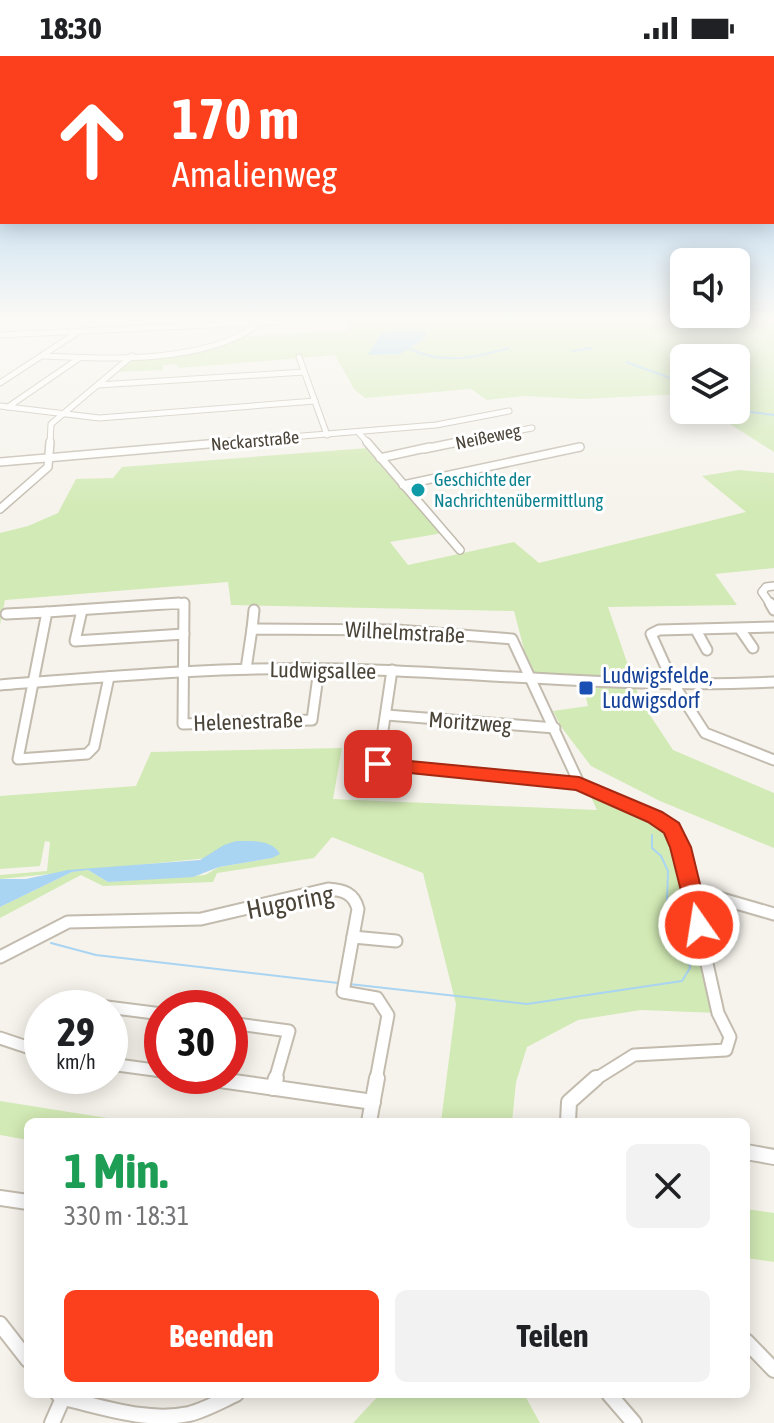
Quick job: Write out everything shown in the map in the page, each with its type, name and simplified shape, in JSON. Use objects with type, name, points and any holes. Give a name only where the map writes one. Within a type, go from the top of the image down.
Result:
[{"type":"street","points":[[0,413],[4,407],[43,382]]},
{"type":"street","points":[[0,509],[40,477],[50,458],[49,427],[102,382]]},
{"type":"street","points":[[98,385],[149,382]]},
{"type":"street","points":[[308,382],[327,435]]},
{"type":"street","points":[[4,407],[99,418],[315,401]]},
{"type":"street","name":"Neckarstraße","points":[[0,462],[359,433],[436,425],[509,411]]},
{"type":"street","name":"Neißeweg","points":[[380,458],[532,428]]},
{"type":"street","points":[[359,433],[460,550]]},
{"type":"street","points":[[403,485],[580,447]]},
{"type":"street","points":[[774,586],[766,587],[762,592],[774,610]]},
{"type":"street","points":[[6,614],[184,603],[184,672]]},
{"type":"street","points":[[82,610],[75,641],[184,634]]},
{"type":"street","points":[[246,669],[254,610]]},
{"type":"street","points":[[47,612],[18,759],[87,754],[94,747],[109,677]]},
{"type":"street","points":[[774,627],[659,630],[651,634],[673,683],[705,733],[774,760]]},
{"type":"street","name":"Wilhelmstraße","points":[[252,629],[369,629],[512,639],[532,680]]},
{"type":"street","points":[[740,629],[753,648]]},
{"type":"street","points":[[696,630],[707,650]]},
{"type":"street","name":"Ludwigsallee","points":[[0,685],[246,669],[392,670],[532,680],[774,682]]},
{"type":"street","name":"Helenestraße","points":[[184,672],[183,724],[312,720],[319,669]]},
{"type":"street","points":[[392,670],[378,764],[579,783],[655,817],[672,828],[681,847],[718,1013],[730,1037],[726,1050],[712,1053],[641,1053],[625,1060],[574,1097],[569,1102],[568,1118]]},
{"type":"street","points":[[532,680],[579,783]]},
{"type":"street","name":"Moritzweg","points":[[386,715],[555,728]]},
{"type":"street","name":"Hugoring","points":[[0,957],[68,922],[201,919],[328,889],[345,892],[356,901],[358,908],[343,992],[382,1000],[387,1005],[388,1015],[373,1102]]},
{"type":"street","points":[[691,890],[774,914]]},
{"type":"street","points":[[353,937],[396,941]]},
{"type":"street","points":[[248,1025],[289,1031],[273,1088]]},
{"type":"street","points":[[0,1038],[24,1043]]},
{"type":"street","points":[[248,1084],[373,1102],[370,1118]]},
{"type":"street","points":[[750,1153],[774,1157]]},
{"type":"street","points":[[0,1198],[24,1201]]},
{"type":"street","points":[[0,1324],[24,1355]]},
{"type":"street","points":[[750,1345],[774,1370]]},
{"type":"street","points":[[52,1423],[59,1398]]},
{"type":"street","points":[[68,1398],[142,1416],[162,1417],[184,1415],[226,1398]]},
{"type":"street","points":[[612,1398],[634,1423]]},
{"type":"green space","points":[[350,382],[670,382],[670,395],[582,399],[525,396],[487,400],[471,389],[365,398]]},
{"type":"green space","points":[[750,382],[774,382],[774,452],[730,424],[750,424]]},
{"type":"green space","points":[[368,448],[387,471],[396,470],[443,533],[390,542],[408,565],[514,542],[539,563],[746,512],[702,476],[739,470],[774,473],[774,568],[715,574],[737,605],[608,607],[640,700],[673,750],[774,793],[774,848],[660,801],[591,766],[553,711],[588,706],[582,681],[532,680],[514,611],[231,605],[228,582],[5,600],[0,625],[0,533],[28,526],[58,513],[76,479],[113,478],[122,467]]},
{"type":"green space","points":[[342,748],[333,799],[597,810],[590,795],[665,830],[678,853],[718,1013],[641,1010],[578,1020],[527,1047],[516,1082],[512,1118],[442,1118],[456,1004],[423,873],[332,837],[314,858],[217,873],[213,882],[103,886],[81,875],[0,918],[0,907],[72,872],[0,879],[0,875],[47,871],[50,842],[45,841],[40,866],[0,869],[0,796],[136,786],[151,752]],"holes":[[[208,858],[272,858],[219,867],[205,875],[108,882],[88,870]]]},
{"type":"green space","points":[[0,1101],[107,1118],[24,1118],[24,1139],[0,1135]]},
{"type":"green space","points":[[750,1210],[774,1213],[774,1262],[750,1259]]},
{"type":"green space","points":[[376,1398],[526,1398],[540,1423],[353,1423]]},
{"type":"water","points":[[236,841],[267,843],[280,854],[219,867],[193,877],[108,882],[88,870],[72,872],[0,907],[0,879],[26,879],[68,870],[200,860]]},
{"type":"waterway","points":[[750,412],[774,415]]},
{"type":"waterway","points":[[349,984],[527,1004],[682,981],[690,968],[682,924],[667,901],[668,871],[661,856],[652,848],[652,835]]},
{"type":"waterway","points":[[51,943],[96,955],[338,983]]},
{"type":"place","name":"Geschichte der Nachrichtenübermittlung","points":[[418,490]]},
{"type":"place","name":"Ludwigsfelde, Ludwigsdorf","points":[[586,688]]},
{"type":"route","points":[[378,764],[579,783],[655,817],[672,828],[681,847],[699,925]]}]
